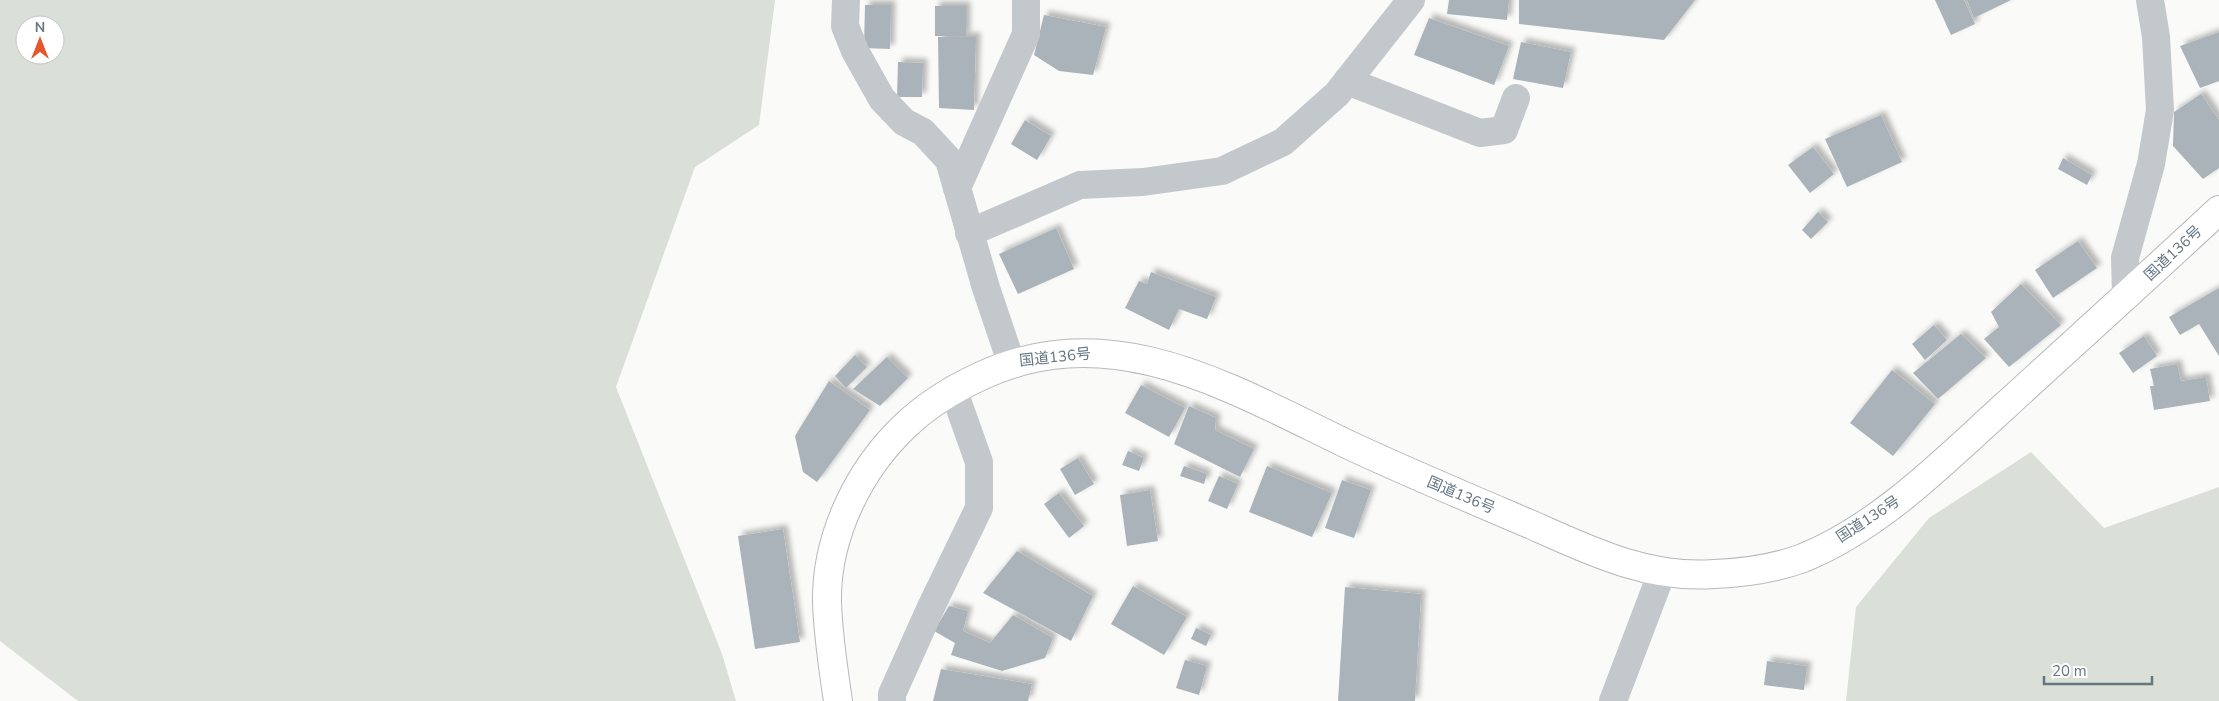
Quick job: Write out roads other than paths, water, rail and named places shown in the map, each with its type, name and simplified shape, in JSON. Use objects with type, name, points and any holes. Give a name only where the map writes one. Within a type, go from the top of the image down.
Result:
[{"type":"highway","name":"国道136号","points":[[838,701],[832,665],[827,598],[832,557],[845,515],[858,483],[884,446],[925,406],[953,389],[1011,362],[1063,353],[1099,352],[1139,357],[1214,380],[1389,464],[1580,547],[1637,568],[1662,572],[1714,574],[1770,566],[1802,558],[1887,510],[1936,468],[2219,210]]},
{"type":"street","points":[[846,0],[845,26],[855,51],[882,99],[904,122],[923,132],[949,160],[1011,362]]},
{"type":"street","points":[[957,188],[1026,34],[1026,0]]},
{"type":"street","points":[[970,233],[1080,184],[1143,182],[1222,172],[1283,142],[1337,94],[1411,0]]},
{"type":"street","points":[[2126,296],[2125,258],[2151,164],[2160,110],[2156,37],[2150,0]]},
{"type":"street","points":[[1347,81],[1480,133],[1504,130],[1516,98]]},
{"type":"street","points":[[892,701],[892,694],[931,607],[979,508],[979,462],[953,389]]},
{"type":"street","points":[[1614,701],[1662,572]]}]
